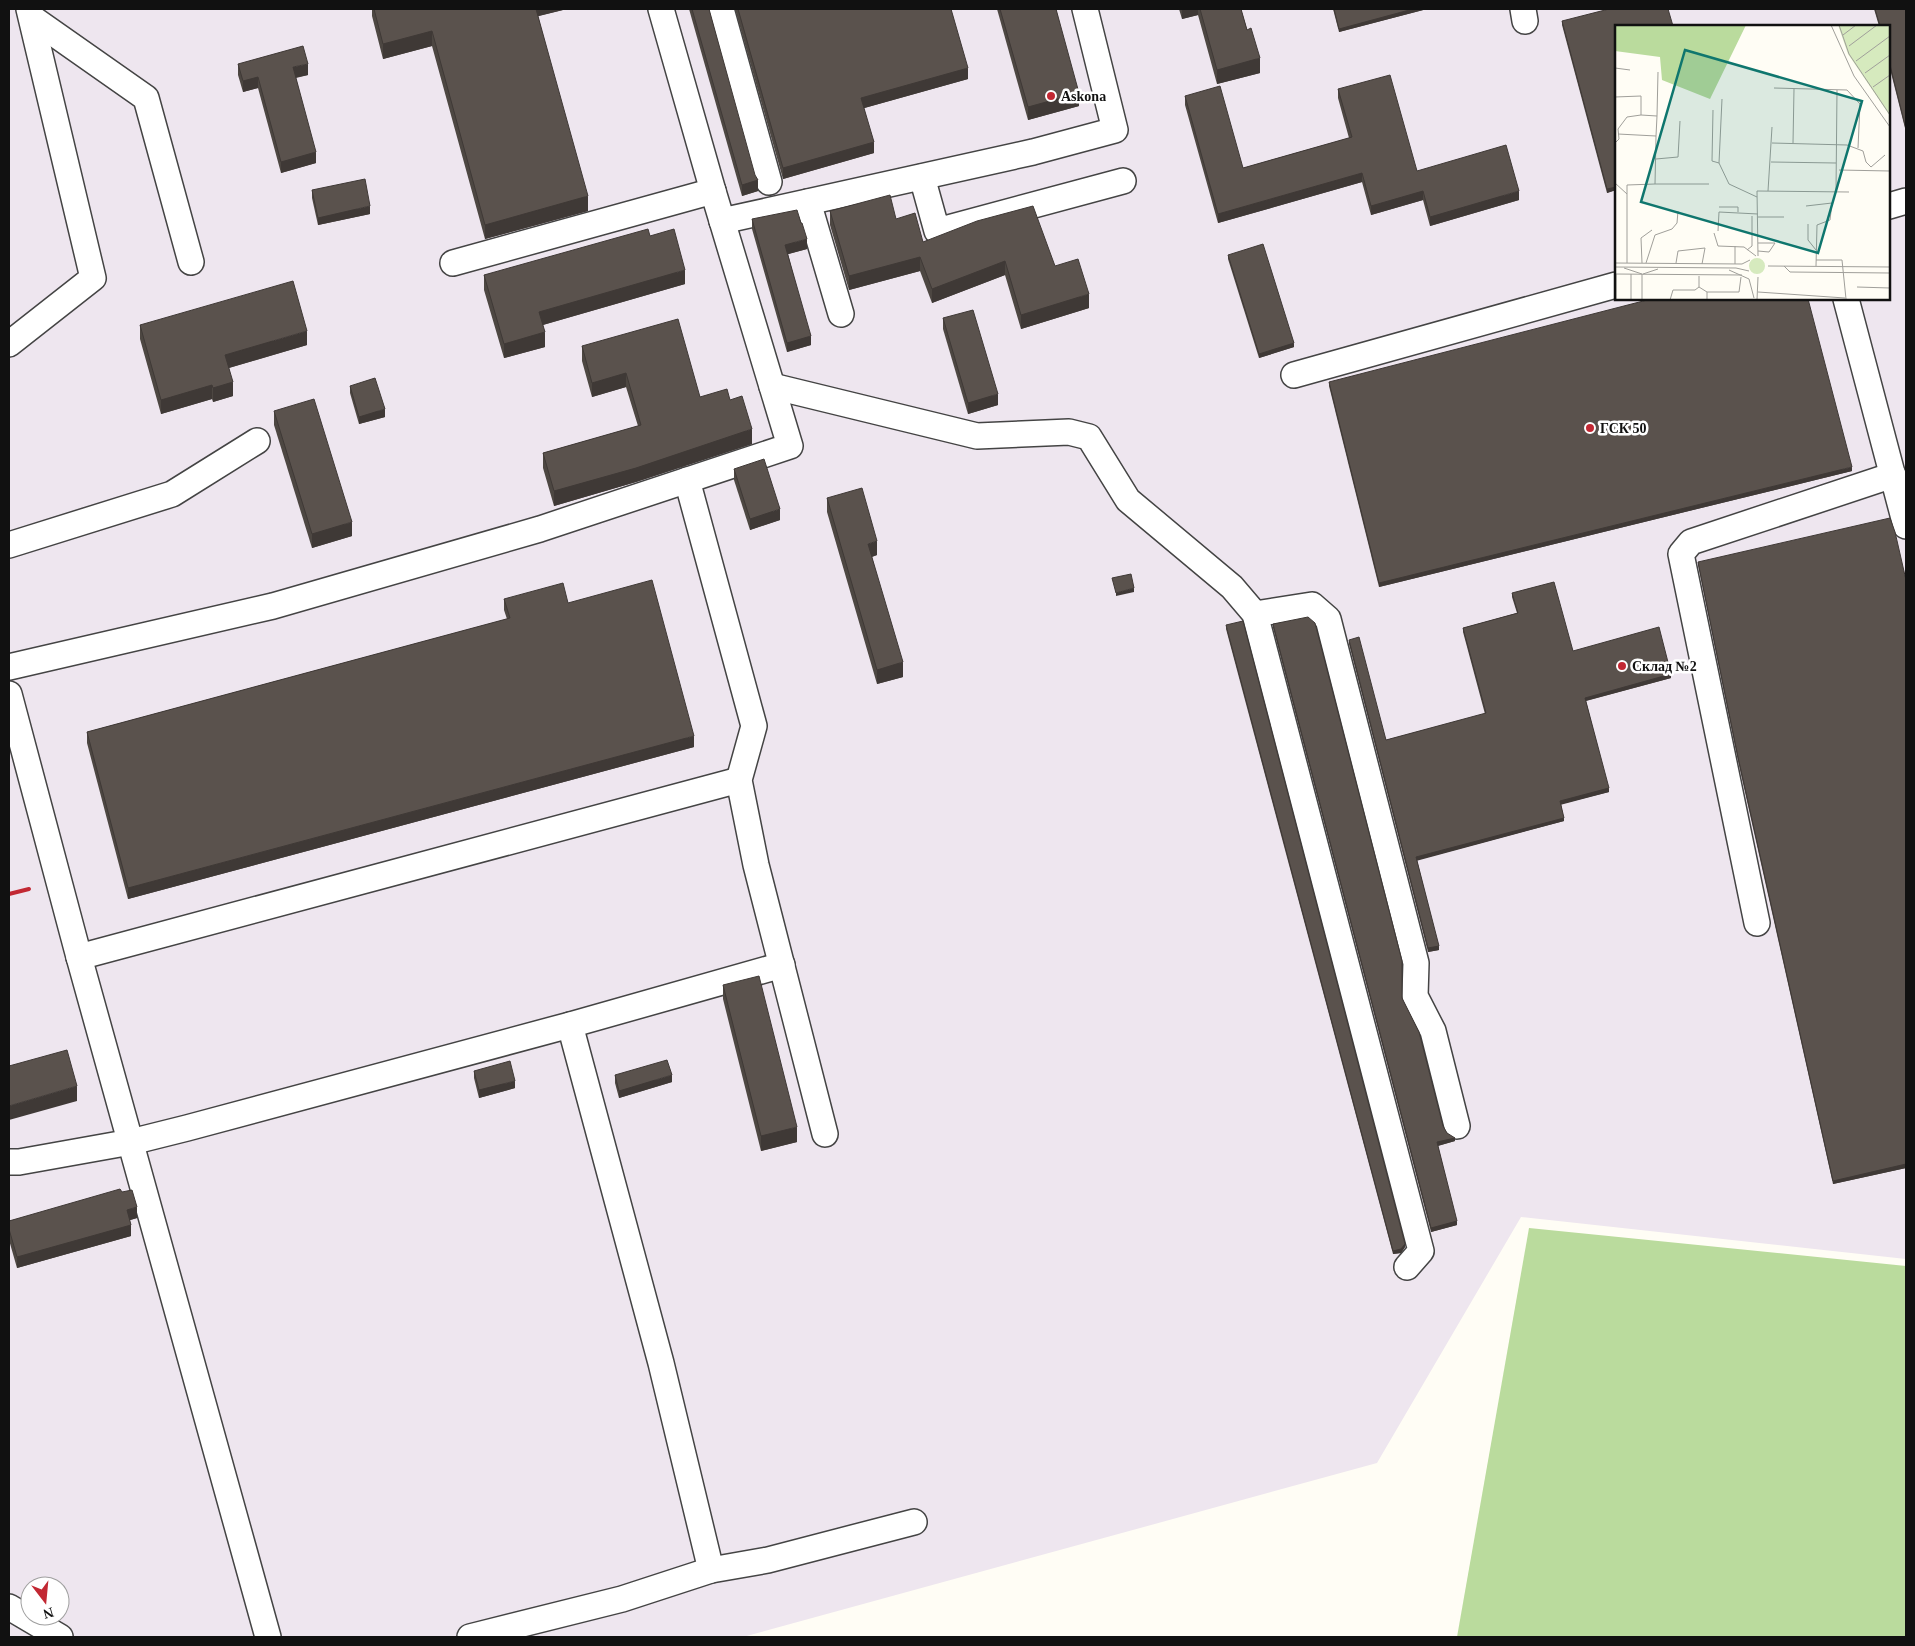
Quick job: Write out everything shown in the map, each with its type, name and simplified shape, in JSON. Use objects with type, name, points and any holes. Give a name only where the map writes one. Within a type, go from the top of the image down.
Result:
[{"type":"street","points":[[9,667],[273,606],[540,529],[790,446],[713,191],[661,9]]},
{"type":"street","points":[[722,9],[769,182]]},
{"type":"street","points":[[722,221],[1033,152],[1115,130],[1085,9]]},
{"type":"street","points":[[30,14],[146,98],[191,262]]},
{"type":"street","points":[[9,344],[93,278],[30,14]]},
{"type":"street","points":[[922,177],[937,231],[1123,181]]},
{"type":"street","points":[[453,262],[713,191]]},
{"type":"street","points":[[1890,206],[1906,201]]},
{"type":"street","points":[[808,202],[842,314]]},
{"type":"street","points":[[1294,375],[1615,285]]},
{"type":"street","points":[[1846,300],[1906,526]]},
{"type":"street","points":[[772,386],[977,436],[1069,432],[1089,437],[1128,500],[1232,587],[1255,614],[1421,1251],[1407,1267]]},
{"type":"street","points":[[9,545],[172,494],[257,441]]},
{"type":"street","points":[[1757,923],[1681,554],[1691,542],[1893,475]]},
{"type":"street","points":[[687,480],[754,726],[739,780],[756,865],[826,1134]]},
{"type":"street","points":[[1255,614],[1312,605],[1328,619],[1416,963],[1415,996],[1433,1031],[1457,1126]]},
{"type":"street","points":[[9,694],[79,957],[268,1637]]},
{"type":"street","points":[[79,957],[739,780]]},
{"type":"street","points":[[9,1162],[19,1162],[131,1142],[570,1025],[782,966]]},
{"type":"street","points":[[570,1025],[661,1362],[711,1570]]},
{"type":"street","points":[[470,1637],[622,1599],[711,1570],[768,1560],[914,1522]]},
{"type":"street","points":[[9,1607],[60,1637]]},
{"type":"shaded area","points":[[9,9],[1906,9],[1906,1259],[1521,1217],[1377,1463],[743,1637],[9,1637]]},
{"type":"green space","points":[[1529,1228],[1906,1266],[1906,1637],[1457,1637]]},
{"type":"building","points":[[374,9],[536,9],[588,196],[485,225],[432,31],[383,44]]},
{"type":"building","points":[[692,9],[709,9],[755,175],[758,180],[742,185]]},
{"type":"building","points":[[738,9],[951,9],[968,68],[861,98],[874,142],[783,168]]},
{"type":"building","points":[[1000,9],[1056,9],[1079,93],[1028,107]]},
{"type":"building","points":[[1200,9],[1241,9],[1247,30],[1251,28],[1260,58],[1217,70]]},
{"type":"building","points":[[1334,9],[1413,9],[1339,29]]},
{"type":"building","points":[[1609,9],[1668,9],[1673,25],[1615,25],[1615,187],[1607,189],[1562,21]]},
{"type":"building","points":[[1875,9],[1906,9],[1906,129],[1890,65],[1890,25],[1880,25]]},
{"type":"building","points":[[303,46],[308,64],[293,67],[316,152],[281,162],[258,77],[243,81],[238,64]]},
{"type":"building","points":[[1390,75],[1417,171],[1506,145],[1519,191],[1430,217],[1423,191],[1371,206],[1362,173],[1218,214],[1185,96],[1220,86],[1243,168],[1352,137],[1338,89]]},
{"type":"building","points":[[365,179],[370,206],[318,218],[312,190]]},
{"type":"building","points":[[890,195],[896,219],[915,213],[923,242],[977,221],[1033,206],[1055,266],[1078,259],[1089,294],[1021,315],[1005,261],[932,289],[920,257],[849,276],[830,211]]},
{"type":"building","points":[[797,210],[807,239],[785,245],[811,336],[787,343],[752,219]]},
{"type":"building","points":[[648,229],[650,236],[674,229],[685,270],[539,312],[545,332],[504,344],[484,275]]},
{"type":"building","points":[[1263,244],[1294,343],[1259,354],[1228,255]]},
{"type":"building","points":[[293,281],[307,331],[225,355],[233,382],[213,388],[212,385],[161,400],[140,325]]},
{"type":"building","name":"ГСК 50","points":[[1647,300],[1808,300],[1852,467],[1379,583],[1329,382]]},
{"type":"building","points":[[973,310],[998,394],[968,403],[943,318]]},
{"type":"building","points":[[678,319],[700,397],[727,389],[730,400],[742,396],[752,429],[636,468],[554,491],[543,453],[641,425],[626,373],[592,383],[582,346]]},
{"type":"building","points":[[375,378],[385,409],[359,417],[350,386]]},
{"type":"building","points":[[314,399],[352,522],[312,534],[274,411]]},
{"type":"building","points":[[764,459],[780,509],[750,519],[734,469]]},
{"type":"building","points":[[862,488],[877,541],[868,544],[903,662],[877,670],[827,498]]},
{"type":"building","points":[[1890,518],[1906,580],[1906,1164],[1833,1181],[1738,757],[1698,562]]},
{"type":"building","points":[[1131,574],[1134,588],[1116,593],[1112,578]]},
{"type":"building","points":[[652,580],[694,736],[128,888],[87,732],[510,618],[504,599],[563,583],[568,603]]},
{"type":"building","points":[[1554,582],[1573,651],[1659,627],[1671,674],[1585,698],[1609,788],[1560,801],[1564,818],[1416,857],[1439,946],[1428,948],[1349,640],[1359,637],[1386,740],[1486,713],[1463,628],[1518,613],[1512,593]]},
{"type":"building","points":[[1308,617],[1315,623],[1402,961],[1402,998],[1419,1032],[1443,1126],[1447,1133],[1455,1138],[1437,1142],[1457,1221],[1431,1228],[1273,624]]},
{"type":"building","points":[[1243,621],[1405,1244],[1401,1249],[1393,1251],[1226,625]]},
{"type":"building","points":[[759,976],[797,1127],[761,1136],[723,985]]},
{"type":"building","points":[[67,1050],[77,1086],[9,1106],[9,1066]]},
{"type":"building","points":[[667,1060],[672,1075],[619,1091],[615,1075]]},
{"type":"building","points":[[510,1061],[515,1081],[479,1090],[474,1071]]},
{"type":"building","points":[[120,1189],[122,1192],[132,1190],[137,1207],[127,1210],[131,1225],[17,1257],[9,1229],[9,1221]]},
{"type":"railway","points":[[9,894],[29,889]]},
{"type":"place","name":"Askona","points":[[1051,96]]},
{"type":"place","name":"ГСК 50","points":[[1590,428]]},
{"type":"place","name":"Склад №2","points":[[1622,666]]}]
